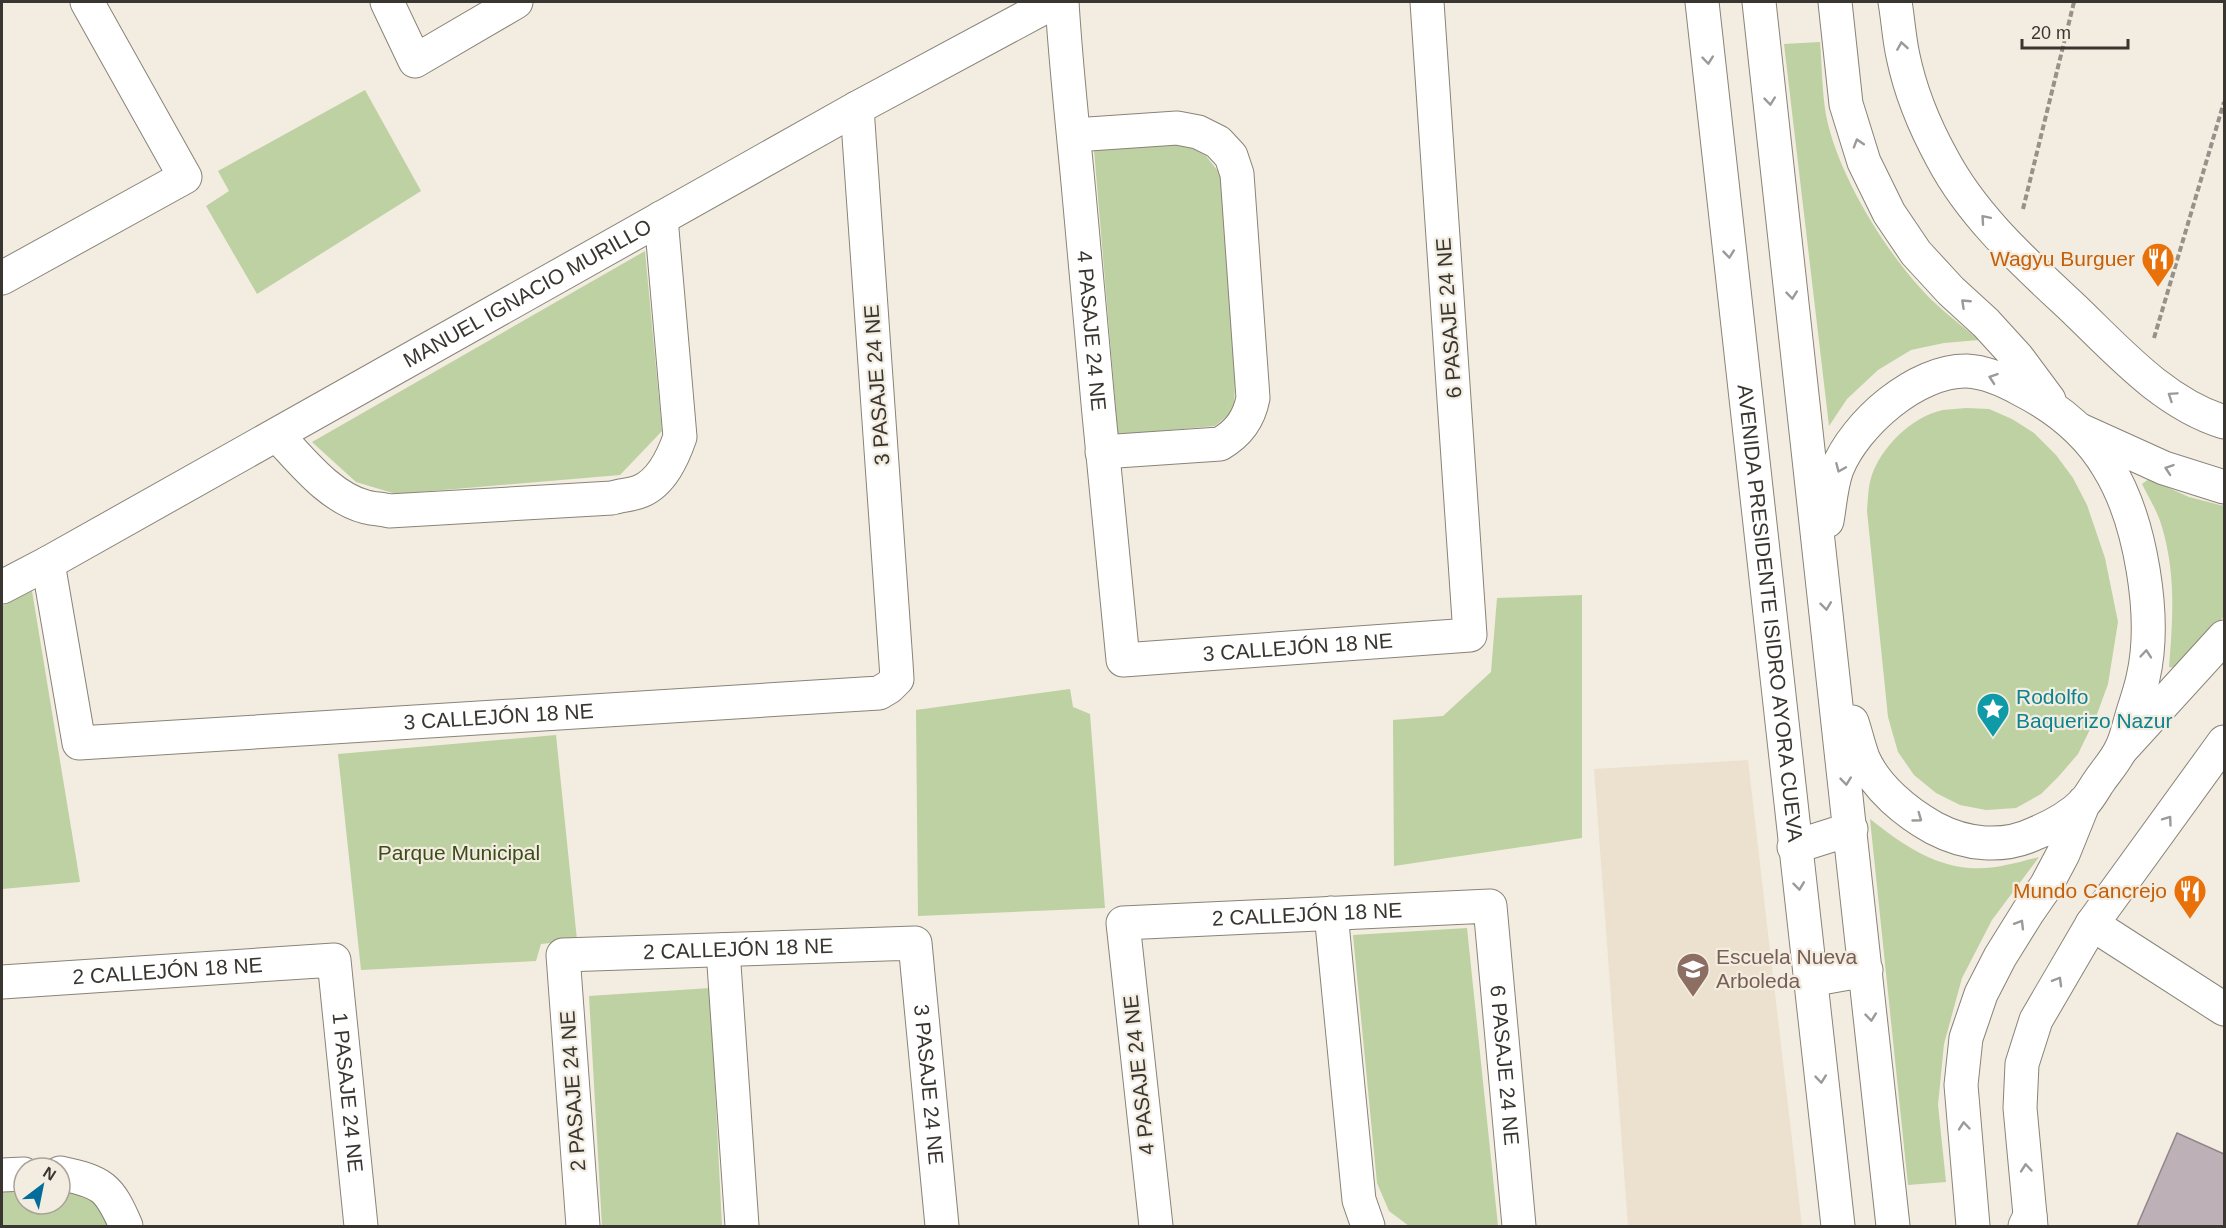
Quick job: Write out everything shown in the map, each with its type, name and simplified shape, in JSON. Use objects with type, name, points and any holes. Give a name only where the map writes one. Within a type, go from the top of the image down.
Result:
[{"type":"street","points":[[2,278],[185,177],[87,2]]},
{"type":"street","points":[[387,2],[415,61],[516,2]]},
{"type":"street","name":"MANUEL IGNACIO MURILLO","points":[[2,587],[277,435],[857,108],[1054,2]]},
{"type":"street","name":"4 PASAJE 24 NE","points":[[1062,2],[1065,58],[1123,660]]},
{"type":"street","name":"6 PASAJE 24 NE","points":[[1427,2],[1470,635]]},
{"type":"street","name":"AVENIDA PRESIDENTE ISIDRO AYORA CUEVA","points":[[1702,2],[1794,847],[1838,1227]]},
{"type":"street","points":[[1759,2],[1833,661],[1893,1227]]},
{"type":"street","points":[[1835,2],[1846,104],[1864,162],[1889,213],[1916,253],[1994,331],[2109,467],[2127,508],[2140,550],[2146,587],[2148,630],[2144,677],[2121,750]]},
{"type":"street","points":[[1895,2],[1903,57],[1919,106],[1942,158],[1977,210],[2012,250],[2144,376],[2179,401],[2224,422]]},
{"type":"street","name":"3 PASAJE 24 NE","points":[[857,108],[896,663]]},
{"type":"street","points":[[1074,135],[1177,128],[1198,132],[1218,142],[1231,156],[1237,174],[1253,398],[1251,411],[1233,437],[1220,444],[1102,452]]},
{"type":"street","points":[[277,435],[318,478],[341,495],[364,507],[389,511],[600,498],[642,491],[661,474],[673,458],[680,437],[661,218]]},
{"type":"street","points":[[1820,552],[1837,469],[1866,423],[1918,384],[1945,374],[1967,371],[1992,376],[2012,385],[2069,421],[2164,468],[2224,487]]},
{"type":"street","name":"3 CALLEJÓN 18 NE","points":[[48,563],[79,744],[879,693],[897,679],[896,663]]},
{"type":"street","name":"3 CALLEJÓN 18 NE","points":[[1123,660],[1470,635]]},
{"type":"street","points":[[1973,1227],[1961,1085],[1966,1038],[1981,994],[2011,939],[2046,886],[2063,854],[2084,802],[2121,750],[2224,637]]},
{"type":"street","points":[[1833,661],[1864,760],[1895,800],[1923,822],[1949,836],[1973,842],[1996,844],[2024,839],[2053,825],[2084,802]]},
{"type":"street","points":[[2029,1223],[2020,1108],[2022,1064],[2036,1020],[2092,924],[2224,742]]},
{"type":"street","points":[[1794,847],[1851,830]]},
{"type":"street","name":"6 PASAJE 24 NE","points":[[1490,906],[1519,1227]]},
{"type":"street","name":"2 CALLEJÓN 18 NE","points":[[1123,923],[1490,906]]},
{"type":"street","points":[[1331,913],[1359,1200],[1368,1227]]},
{"type":"street","name":"4 PASAJE 24 NE","points":[[1123,923],[1156,1227]]},
{"type":"street","points":[[2092,924],[2224,1009]]},
{"type":"street","name":"3 PASAJE 24 NE","points":[[915,943],[942,1227]]},
{"type":"street","name":"2 CALLEJÓN 18 NE","points":[[563,955],[915,943]]},
{"type":"street","points":[[723,950],[742,1227]]},
{"type":"street","name":"2 PASAJE 24 NE","points":[[563,955],[583,1227]]},
{"type":"street","name":"2 CALLEJÓN 18 NE","points":[[2,982],[334,960]]},
{"type":"street","name":"1 PASAJE 24 NE","points":[[334,960],[361,1227]]},
{"type":"street","points":[[1810,980],[1866,970]]},
{"type":"street","points":[[72,1175],[89,1179],[114,1197],[126,1227]]},
{"type":"path","points":[[2012,250],[2074,2]]},
{"type":"path","points":[[2144,376],[2224,102]]},
{"type":"shaded area","name":"Escuela Nueva Arboleda","points":[[1748,760],[1802,1226],[1628,1226],[1594,769]]},
{"type":"green space","points":[[1820,42],[1826,115],[1832,139],[1854,191],[1885,242],[1919,286],[1941,309],[1979,340],[1944,343],[1911,350],[1878,370],[1847,399],[1829,426],[1784,44]]},
{"type":"green space","points":[[365,90],[421,191],[257,294],[206,206],[229,191],[218,171]]},
{"type":"green space","points":[[1184,144],[1206,156],[1222,176],[1235,382],[1234,410],[1215,426],[1118,435],[1094,150]]},
{"type":"green space","points":[[645,251],[662,431],[620,475],[396,494],[356,482],[312,442]]},
{"type":"green space","points":[[1966,408],[1989,409],[2012,419],[2034,433],[2056,455],[2073,478],[2087,505],[2105,558],[2118,622],[2108,684],[2096,717],[2078,754],[2041,794],[2016,808],[1986,810],[1960,805],[1936,793],[1914,775],[1898,752],[1888,717],[1867,511],[1870,482],[1882,456],[1909,426],[1931,413]]},
{"type":"green space","points":[[2149,479],[2189,497],[2224,506],[2224,616],[2181,669],[2169,667],[2172,614],[2170,562],[2156,510],[2142,484]]},
{"type":"green space","points":[[32,591],[80,882],[2,889],[2,606]]},
{"type":"green space","points":[[1582,595],[1582,838],[1394,866],[1393,720],[1443,716],[1491,672],[1497,598]]},
{"type":"green space","points":[[1070,689],[1073,707],[1090,714],[1105,908],[918,916],[916,710]]},
{"type":"green space","name":"Parque Municipal","points":[[556,735],[577,940],[541,944],[536,961],[361,970],[338,754]]},
{"type":"green space","points":[[1870,819],[1916,851],[1955,866],[1987,868],[2039,857],[1992,920],[1962,978],[1944,1044],[1938,1105],[1946,1182],[1908,1185]]},
{"type":"green space","points":[[1467,928],[1498,1226],[1409,1226],[1389,1211],[1377,1183],[1353,935]]},
{"type":"green space","points":[[710,988],[722,1226],[602,1226],[589,996]]},
{"type":"green space","points":[[2,1191],[12,1191],[12,1216],[72,1216],[72,1192],[101,1204],[107,1210],[115,1226],[2,1226]]},
{"type":"building","points":[[2177,1133],[2224,1154],[2224,1226],[2137,1226]]},
{"type":"place","name":"Wagyu Burguer","points":[[2158,288]]},
{"type":"place","name":"Rodolfo Baquerizo Nazur","points":[[1993,738]]},
{"type":"place","name":"Mundo Cancrejo","points":[[2190,920]]},
{"type":"place","name":"Escuela Nueva Arboleda","points":[[1693,998]]}]
